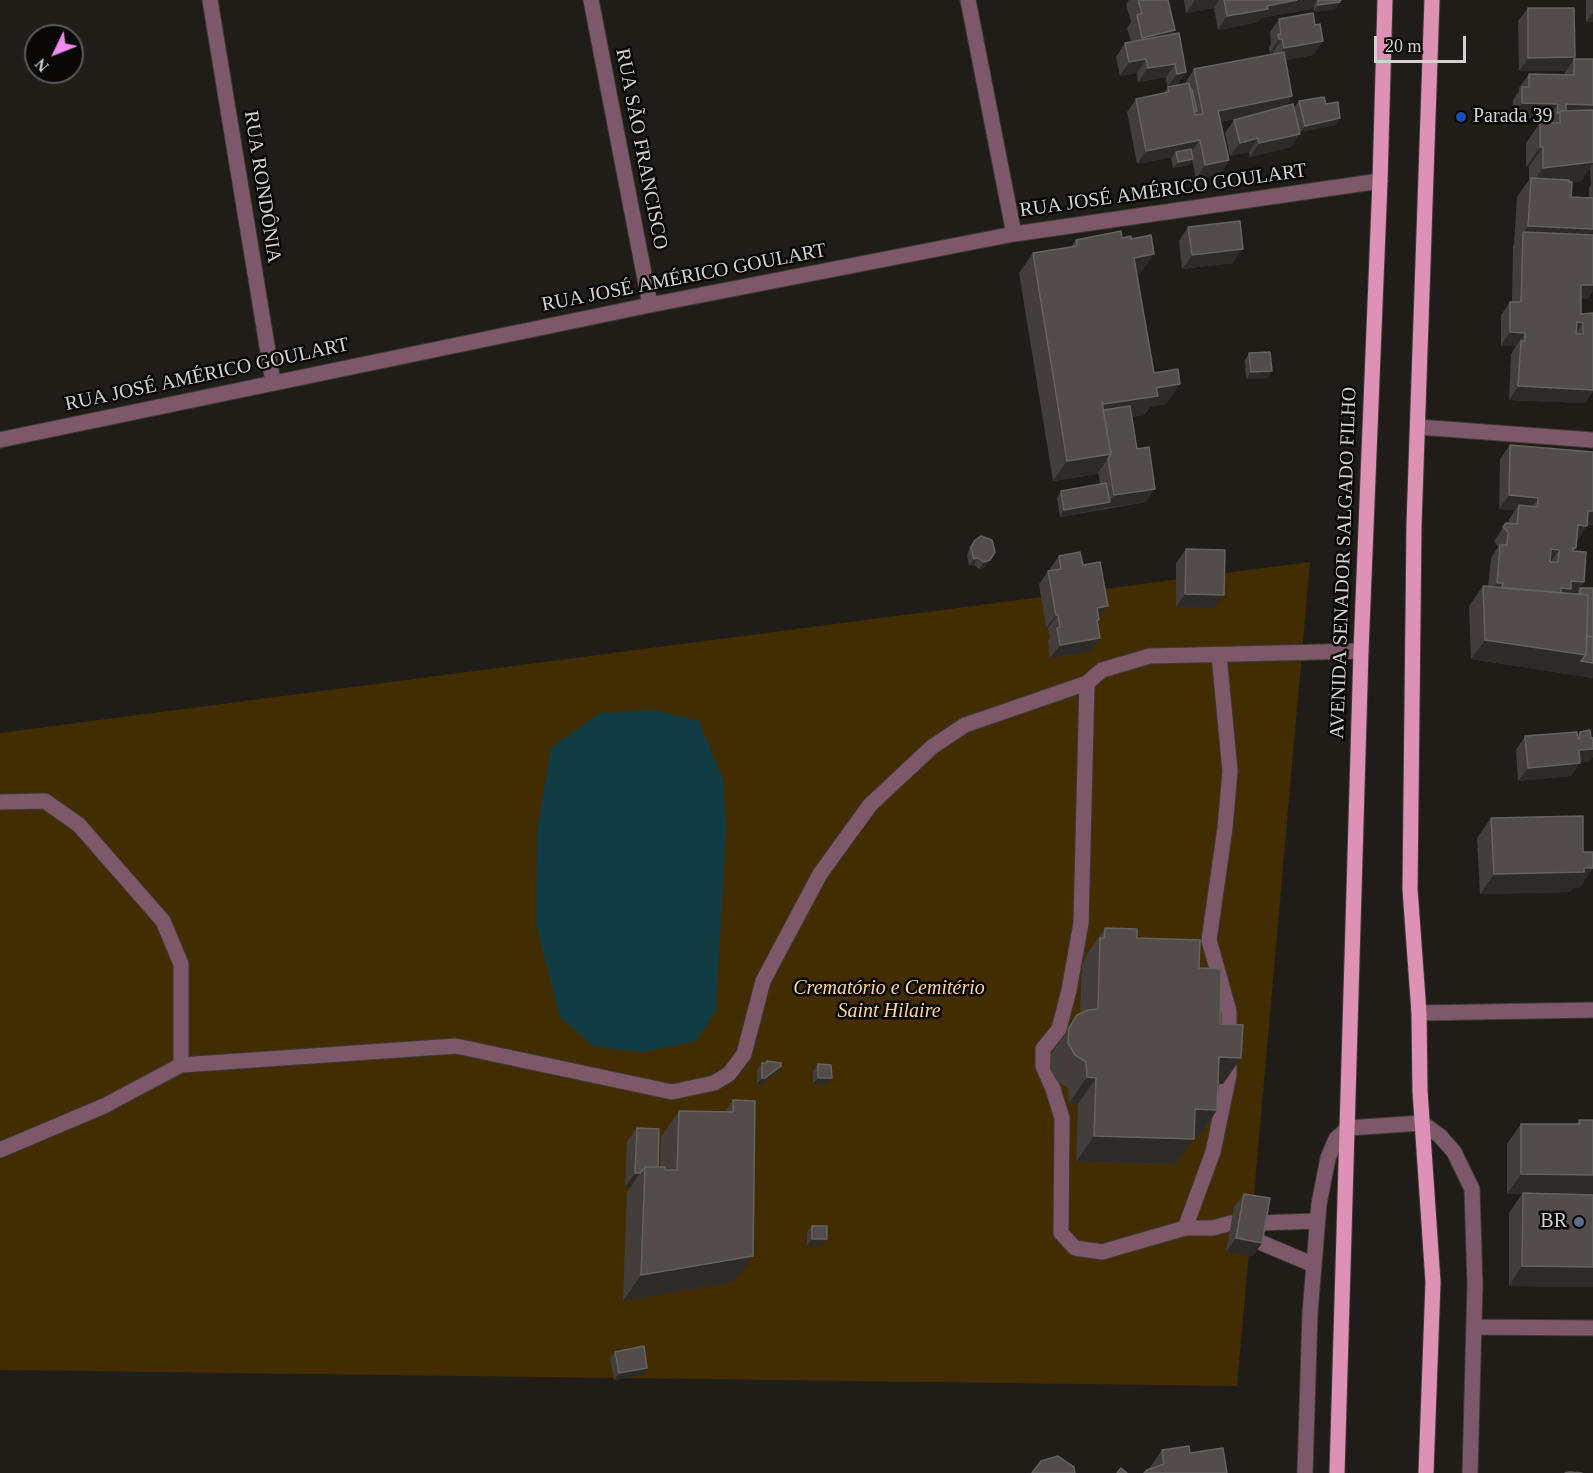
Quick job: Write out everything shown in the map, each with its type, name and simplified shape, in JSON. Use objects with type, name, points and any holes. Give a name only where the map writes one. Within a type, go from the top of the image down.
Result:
[{"type":"main road","name":"AVENIDA SENADOR SALGADO FILHO","points":[[1337,1473],[1361,651],[1385,0]]},
{"type":"main road","points":[[1426,1473],[1433,1282],[1410,889],[1414,525],[1432,0]]},
{"type":"street","name":"RUA RONDÔNIA","points":[[210,0],[273,382]]},
{"type":"street","name":"RUA SÃO FRANCISCO","points":[[591,0],[650,305]]},
{"type":"street","points":[[968,0],[1014,234]]},
{"type":"street","name":"RUA JOSÉ AMÉRICO GOULART","points":[[0,440],[650,305],[1014,234],[1380,181]]},
{"type":"street","points":[[1418,427],[1593,440]]},
{"type":"street","points":[[0,1150],[104,1106],[181,1065],[456,1046],[672,1092],[714,1083],[729,1074],[744,1054],[763,981],[820,873],[870,805],[932,747],[965,725],[1087,683],[1102,670],[1150,656],[1361,651]]},
{"type":"street","points":[[1185,1228],[1213,1152],[1229,1075],[1228,1011],[1209,940],[1225,828],[1230,771],[1219,655]]},
{"type":"street","points":[[1087,683],[1080,923],[1069,990],[1059,1029],[1043,1049],[1043,1066],[1062,1118],[1061,1233],[1075,1248],[1102,1252],[1185,1228],[1230,1228]]},
{"type":"street","points":[[0,802],[45,801],[80,825],[163,921],[181,964],[181,1065]]},
{"type":"street","points":[[1419,1013],[1593,1011]]},
{"type":"street","points":[[1305,1473],[1310,1313],[1317,1221],[1328,1158],[1336,1139],[1347,1128],[1422,1122],[1440,1136],[1454,1152],[1472,1189],[1475,1327],[1470,1473]]},
{"type":"street","points":[[1258,1223],[1317,1221]]},
{"type":"street","points":[[1255,1240],[1314,1265]]},
{"type":"street","points":[[1475,1327],[1593,1328]]},
{"type":"green space","name":"Crematório e Cemitério Saint Hilaire","points":[[1310,562],[1237,1386],[0,1370],[0,733]]},
{"type":"water","points":[[656,710],[699,721],[723,779],[726,829],[716,1011],[696,1041],[644,1052],[595,1047],[560,1017],[536,924],[537,831],[551,748],[600,713]]},
{"type":"building","points":[[1138,0],[1168,0],[1175,30],[1142,38],[1137,15],[1142,13]]},
{"type":"building","points":[[1224,0],[1297,0],[1267,6],[1268,9],[1227,16]]},
{"type":"building","points":[[1318,0],[1341,0],[1318,5]]},
{"type":"building","points":[[1528,8],[1574,8],[1575,57],[1528,58]]},
{"type":"building","points":[[1313,13],[1315,25],[1320,24],[1323,41],[1284,48],[1278,34],[1281,34],[1279,19]]},
{"type":"building","points":[[1179,33],[1186,72],[1177,74],[1175,64],[1148,68],[1146,59],[1129,62],[1125,43]]},
{"type":"building","points":[[1284,52],[1292,96],[1218,111],[1229,160],[1205,165],[1200,140],[1146,151],[1136,99],[1169,92],[1168,87],[1189,83],[1195,115],[1203,114],[1194,69]]},
{"type":"building","points":[[1574,59],[1593,59],[1593,105],[1566,104],[1566,111],[1560,111],[1557,114],[1558,104],[1522,103],[1522,87],[1529,87],[1529,74],[1574,75]]},
{"type":"building","points":[[1190,89],[1192,89],[1197,111],[1194,111]]},
{"type":"building","points":[[1324,97],[1326,104],[1338,102],[1340,118],[1305,126],[1299,101]]},
{"type":"building","points":[[1293,104],[1300,134],[1259,143],[1258,138],[1240,143],[1234,120]]},
{"type":"building","points":[[1593,110],[1593,162],[1543,168],[1540,123],[1560,123],[1560,111]]},
{"type":"building","points":[[1191,149],[1193,159],[1178,162],[1176,152]]},
{"type":"building","points":[[1531,178],[1569,180],[1572,182],[1571,197],[1593,198],[1593,229],[1528,226]]},
{"type":"building","points":[[1240,221],[1243,249],[1192,255],[1188,227]]},
{"type":"building","points":[[1121,231],[1122,238],[1131,236],[1131,239],[1151,235],[1154,254],[1134,258],[1154,373],[1178,369],[1180,384],[1156,388],[1158,396],[1104,404],[1102,402],[1111,454],[1067,461],[1033,253],[1077,246],[1076,240]]},
{"type":"building","points":[[1523,232],[1593,235],[1593,285],[1581,285],[1581,314],[1593,313],[1593,390],[1518,386],[1521,341],[1525,341],[1525,333],[1510,332],[1510,302],[1521,302]],"holes":[[[1577,322],[1583,323],[1583,334],[1576,334]]]},
{"type":"building","points":[[1270,352],[1272,371],[1251,372],[1249,353]]},
{"type":"building","points":[[1130,406],[1137,449],[1149,447],[1155,489],[1114,495],[1108,459],[1111,454],[1103,410]]},
{"type":"building","points":[[1510,445],[1593,452],[1593,511],[1588,511],[1587,526],[1578,525],[1576,548],[1573,548],[1573,551],[1586,552],[1584,582],[1571,581],[1571,589],[1561,588],[1561,593],[1502,588],[1503,583],[1497,583],[1500,545],[1507,545],[1508,532],[1503,527],[1506,523],[1517,524],[1519,505],[1537,507],[1538,498],[1509,495]],"holes":[[[1551,549],[1559,550],[1558,562],[1550,562]]]},
{"type":"building","points":[[1106,483],[1110,502],[1064,510],[1061,491]]},
{"type":"building","points":[[981,536],[992,540],[995,552],[990,560],[984,562],[978,558],[974,559],[971,548],[975,540]]},
{"type":"building","points":[[1186,549],[1225,550],[1224,595],[1185,594]]},
{"type":"building","points":[[1080,552],[1083,565],[1100,562],[1108,606],[1097,608],[1100,638],[1060,645],[1057,628],[1060,627],[1048,571],[1061,569],[1059,556]]},
{"type":"building","points":[[1483,586],[1588,595],[1586,655],[1485,640]]},
{"type":"building","points":[[1580,588],[1593,588],[1593,637],[1587,636],[1588,595],[1580,594]]},
{"type":"building","points":[[1587,636],[1593,637],[1593,663],[1581,661],[1586,655]]},
{"type":"building","points":[[1590,730],[1593,749],[1579,750],[1580,763],[1528,768],[1525,736],[1577,732],[1578,739],[1580,732]]},
{"type":"building","points":[[1583,816],[1583,852],[1593,852],[1593,868],[1584,868],[1584,872],[1494,874],[1491,818]]},
{"type":"building","points":[[1105,928],[1137,929],[1137,938],[1200,940],[1199,968],[1221,969],[1220,1024],[1243,1025],[1241,1058],[1219,1057],[1217,1110],[1195,1109],[1194,1139],[1094,1136],[1096,1078],[1087,1077],[1086,1062],[1075,1055],[1068,1043],[1069,1028],[1077,1015],[1098,1009],[1100,938],[1104,938]]},
{"type":"building","points":[[767,1061],[781,1063],[781,1066],[762,1078],[762,1063],[767,1063]]},
{"type":"building","points":[[818,1064],[831,1065],[832,1078],[818,1078]]},
{"type":"building","points":[[733,1100],[755,1101],[753,1256],[641,1275],[645,1167],[665,1167],[665,1170],[677,1170],[679,1111],[733,1112]]},
{"type":"building","points":[[1579,1120],[1593,1120],[1593,1175],[1521,1174],[1521,1124],[1580,1124]]},
{"type":"building","points":[[637,1128],[659,1129],[658,1167],[645,1167],[640,1173],[635,1173]]},
{"type":"building","points":[[1523,1193],[1593,1195],[1593,1267],[1522,1266]]},
{"type":"building","points":[[1244,1194],[1270,1198],[1262,1243],[1236,1238]]},
{"type":"building","points":[[812,1226],[827,1226],[827,1239],[812,1239]]},
{"type":"building","points":[[644,1346],[647,1368],[619,1373],[615,1352]]},
{"type":"building","points":[[1189,1446],[1190,1453],[1223,1448],[1227,1473],[1144,1473],[1164,1464],[1162,1450]]},
{"type":"building","points":[[1058,1456],[1074,1467],[1075,1473],[1032,1473],[1041,1461]]},
{"type":"building","points":[[1121,1468],[1127,1473],[1117,1473]]},
{"type":"place","name":"Parada 39","points":[[1461,117]]},
{"type":"place","name":"BR","points":[[1579,1222]]}]
